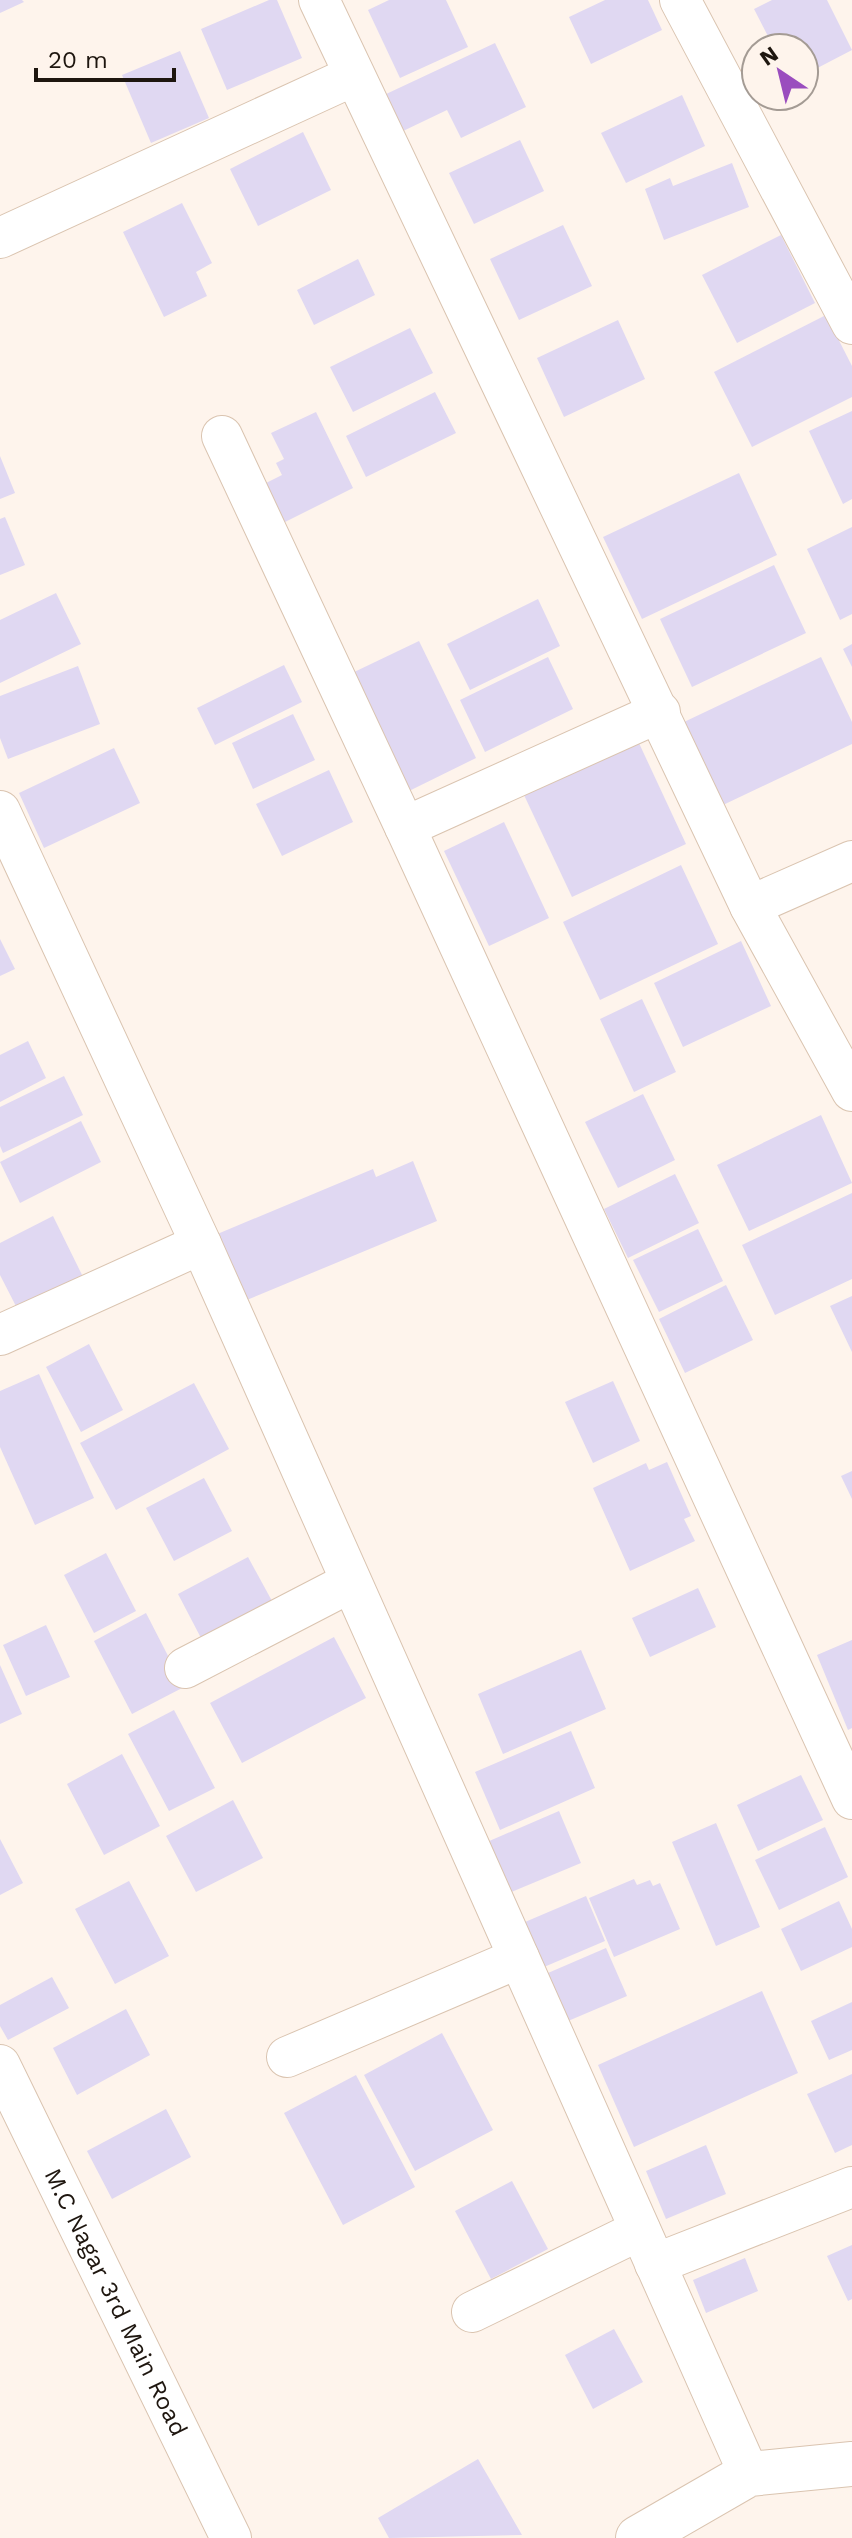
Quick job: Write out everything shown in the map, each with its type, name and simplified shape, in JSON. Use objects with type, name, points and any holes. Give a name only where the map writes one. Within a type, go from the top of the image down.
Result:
[{"type":"street","points":[[319,0],[750,906],[852,1091]]},
{"type":"street","points":[[680,0],[852,324]]},
{"type":"street","points":[[0,238],[353,76]]},
{"type":"street","points":[[222,436],[852,1799]]},
{"type":"street","points":[[405,827],[660,712]]},
{"type":"street","points":[[0,811],[12,869],[201,1244],[749,2474]]},
{"type":"street","points":[[750,906],[852,861]]},
{"type":"street","points":[[0,1335],[201,1244]]},
{"type":"street","points":[[185,1668],[351,1582]]},
{"type":"street","points":[[287,2057],[519,1958]]},
{"type":"street","name":"M.C Nagar 3rd Main Road","points":[[0,2065],[231,2538]]},
{"type":"street","points":[[472,2312],[648,2247],[852,2187]]},
{"type":"street","points":[[638,2538],[749,2474],[851,2466]]},
{"type":"building","points":[[0,0],[22,0],[24,2],[0,13]]},
{"type":"building","points":[[269,0],[277,0],[302,58],[227,90],[201,29]]},
{"type":"building","points":[[389,0],[446,0],[468,47],[400,78],[368,10]]},
{"type":"building","points":[[605,0],[648,0],[662,30],[591,64],[569,17]]},
{"type":"building","points":[[772,0],[827,0],[852,50],[820,67],[820,32],[766,32],[754,9]]},
{"type":"building","points":[[495,43],[526,107],[461,138],[447,110],[401,132],[384,95]]},
{"type":"building","points":[[180,51],[209,118],[151,143],[122,75]]},
{"type":"building","points":[[682,95],[705,146],[626,183],[601,133]]},
{"type":"building","points":[[303,132],[331,190],[258,226],[230,169]]},
{"type":"building","points":[[520,140],[544,191],[474,224],[449,173]]},
{"type":"building","points":[[732,163],[749,207],[664,240],[645,189],[670,178],[673,186]]},
{"type":"building","points":[[182,203],[212,263],[196,272],[207,296],[164,317],[123,232]]},
{"type":"building","points":[[563,225],[592,286],[519,320],[490,259]]},
{"type":"building","points":[[781,235],[815,303],[737,343],[702,275]]},
{"type":"building","points":[[358,259],[375,295],[314,325],[297,290]]},
{"type":"building","points":[[826,315],[852,366],[852,397],[752,447],[714,372]]},
{"type":"building","points":[[618,320],[645,379],[564,417],[537,358]]},
{"type":"building","points":[[410,328],[433,373],[353,412],[330,367]]},
{"type":"building","points":[[435,392],[456,433],[366,477],[346,436]]},
{"type":"building","points":[[852,411],[852,499],[843,504],[809,431]]},
{"type":"building","points":[[316,412],[353,488],[281,524],[262,485],[282,475],[276,463],[284,459],[271,433]]},
{"type":"building","points":[[0,456],[15,493],[0,499]]},
{"type":"building","points":[[739,473],[777,555],[642,619],[603,537]]},
{"type":"building","points":[[5,517],[25,565],[0,575],[0,519]]},
{"type":"building","points":[[852,527],[852,614],[840,620],[807,549]]},
{"type":"building","points":[[774,565],[806,633],[692,687],[660,619]]},
{"type":"building","points":[[56,593],[81,644],[0,683],[0,620]]},
{"type":"building","points":[[538,599],[560,646],[470,690],[447,644]]},
{"type":"building","points":[[419,641],[476,758],[407,792],[350,674]]},
{"type":"building","points":[[852,644],[852,667],[843,649]]},
{"type":"building","points":[[548,657],[573,709],[485,752],[460,700]]},
{"type":"building","points":[[821,657],[852,722],[852,744],[723,805],[684,722]]},
{"type":"building","points":[[284,665],[302,702],[215,745],[197,708]]},
{"type":"building","points":[[78,666],[100,724],[8,759],[0,738],[0,696]]},
{"type":"building","points":[[293,714],[315,760],[253,789],[232,743]]},
{"type":"building","points":[[638,741],[686,844],[572,897],[524,795]]},
{"type":"building","points":[[114,748],[140,803],[44,848],[19,793]]},
{"type":"building","points":[[329,770],[353,822],[282,856],[256,804]]},
{"type":"building","points":[[504,822],[549,918],[489,946],[444,851]]},
{"type":"building","points":[[681,865],[718,944],[600,1000],[563,922]]},
{"type":"building","points":[[0,939],[15,969],[0,976]]},
{"type":"building","points":[[741,941],[771,1006],[683,1047],[654,983]]},
{"type":"building","points":[[642,999],[676,1072],[634,1092],[600,1019]]},
{"type":"building","points":[[28,1041],[46,1078],[0,1102],[0,1055]]},
{"type":"building","points":[[64,1076],[83,1115],[3,1153],[0,1146],[0,1107]]},
{"type":"building","points":[[643,1094],[675,1160],[618,1188],[585,1122]]},
{"type":"building","points":[[821,1115],[852,1183],[749,1231],[717,1165]]},
{"type":"building","points":[[81,1121],[101,1162],[20,1203],[0,1162]]},
{"type":"building","points":[[413,1161],[437,1221],[242,1302],[215,1235],[373,1169],[376,1177]]},
{"type":"building","points":[[675,1174],[699,1223],[628,1258],[604,1209]]},
{"type":"building","points":[[852,1193],[852,1279],[775,1315],[742,1245]]},
{"type":"building","points":[[53,1216],[84,1279],[19,1312],[0,1275],[0,1243]]},
{"type":"building","points":[[698,1229],[723,1281],[659,1312],[633,1260]]},
{"type":"building","points":[[726,1285],[753,1340],[685,1373],[659,1319]]},
{"type":"building","points":[[852,1296],[852,1352],[830,1306]]},
{"type":"building","points":[[89,1344],[123,1410],[81,1432],[46,1367]]},
{"type":"building","points":[[39,1374],[94,1498],[35,1525],[0,1447],[0,1391]]},
{"type":"building","points":[[613,1381],[640,1441],[593,1463],[565,1402]]},
{"type":"building","points":[[194,1383],[229,1449],[116,1510],[80,1443]]},
{"type":"building","points":[[667,1462],[691,1516],[684,1519],[695,1541],[630,1571],[593,1488],[646,1463],[649,1470]]},
{"type":"building","points":[[852,1471],[852,1499],[841,1476]]},
{"type":"building","points":[[204,1478],[232,1531],[174,1561],[146,1508]]},
{"type":"building","points":[[106,1553],[136,1611],[94,1633],[64,1575]]},
{"type":"building","points":[[248,1557],[272,1601],[201,1638],[178,1594]]},
{"type":"building","points":[[698,1588],[716,1627],[650,1657],[632,1618]]},
{"type":"building","points":[[146,1613],[184,1687],[132,1714],[94,1641]]},
{"type":"building","points":[[46,1625],[70,1677],[26,1696],[3,1645]]},
{"type":"building","points":[[334,1637],[366,1698],[242,1763],[210,1703]]},
{"type":"building","points":[[852,1640],[852,1728],[848,1730],[817,1655]]},
{"type":"building","points":[[581,1650],[606,1709],[503,1754],[478,1694]]},
{"type":"building","points":[[0,1665],[22,1714],[0,1724]]},
{"type":"building","points":[[174,1710],[215,1788],[169,1811],[128,1734]]},
{"type":"building","points":[[571,1731],[595,1788],[500,1830],[475,1772]]},
{"type":"building","points":[[122,1754],[160,1826],[104,1855],[67,1784]]},
{"type":"building","points":[[801,1775],[823,1820],[758,1851],[737,1805]]},
{"type":"building","points":[[233,1800],[263,1858],[196,1892],[166,1836]]},
{"type":"building","points":[[559,1811],[581,1863],[509,1893],[487,1842]]},
{"type":"building","points":[[716,1823],[760,1927],[716,1946],[672,1842]]},
{"type":"building","points":[[825,1827],[848,1877],[779,1910],[755,1860]]},
{"type":"building","points":[[0,1839],[23,1883],[0,1895]]},
{"type":"building","points":[[634,1879],[637,1885],[650,1880],[653,1886],[660,1883],[680,1929],[614,1957],[589,1898]]},
{"type":"building","points":[[129,1881],[169,1956],[115,1984],[75,1909]]},
{"type":"building","points":[[586,1896],[605,1941],[544,1967],[525,1922]]},
{"type":"building","points":[[839,1901],[852,1929],[852,1947],[801,1971],[781,1929]]},
{"type":"building","points":[[606,1948],[627,1996],[561,2024],[541,1976]]},
{"type":"building","points":[[52,1977],[69,2008],[8,2040],[0,2026],[0,2005]]},
{"type":"building","points":[[762,1991],[798,2073],[634,2147],[598,2065]]},
{"type":"building","points":[[852,2002],[852,2050],[829,2060],[811,2021]]},
{"type":"building","points":[[126,2009],[150,2055],[77,2095],[53,2048]]},
{"type":"building","points":[[442,2033],[493,2130],[415,2171],[364,2075]]},
{"type":"building","points":[[852,2074],[852,2145],[835,2153],[807,2094]]},
{"type":"building","points":[[356,2075],[415,2187],[343,2225],[284,2113]]},
{"type":"building","points":[[166,2109],[191,2157],[112,2199],[87,2151]]},
{"type":"building","points":[[706,2145],[726,2194],[666,2219],[646,2171]]},
{"type":"building","points":[[512,2181],[548,2249],[491,2279],[455,2211]]},
{"type":"building","points":[[852,2245],[852,2299],[848,2301],[827,2256]]},
{"type":"building","points":[[745,2258],[758,2291],[706,2313],[693,2280]]},
{"type":"building","points":[[614,2329],[643,2382],[593,2409],[565,2355]]},
{"type":"building","points":[[478,2459],[522,2535],[389,2538],[378,2518]]}]
